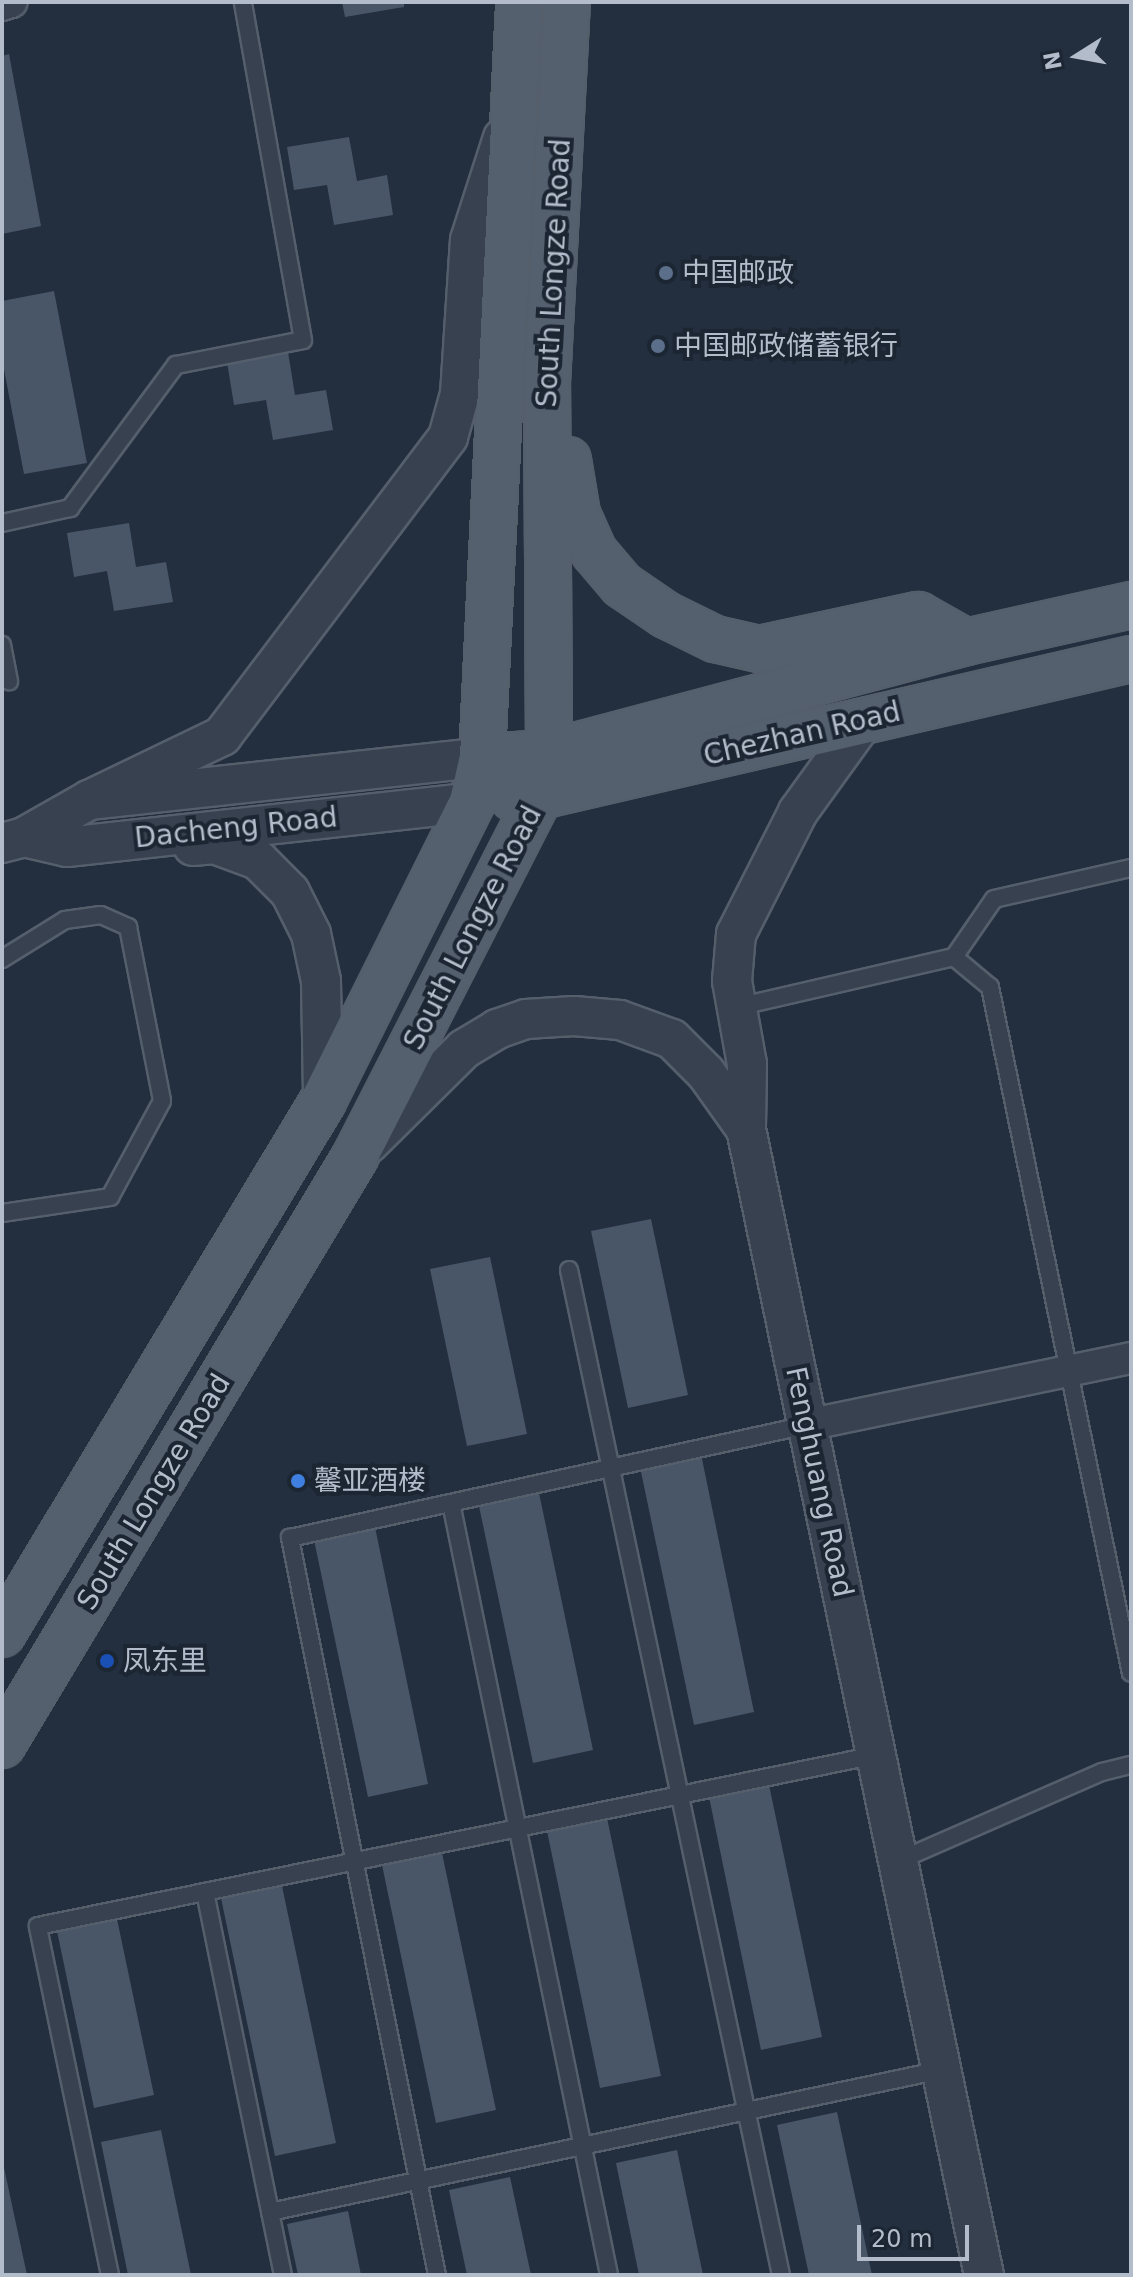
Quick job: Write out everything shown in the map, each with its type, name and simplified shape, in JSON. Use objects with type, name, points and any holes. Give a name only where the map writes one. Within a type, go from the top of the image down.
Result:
[{"type":"main road","name":"South Longze Road","points":[[2,1634],[323,1101],[472,802],[482,757],[519,2]]},
{"type":"main road","name":"South Longze Road","points":[[2,1745],[355,1157],[540,796],[549,753],[547,383],[567,2]]},
{"type":"main road","points":[[547,383],[565,441],[577,514],[594,552],[622,585],[666,615],[715,639],[759,649],[918,615],[966,642]]},
{"type":"main road","name":"Chezhan Road","points":[[482,757],[549,753],[966,642],[1131,605]]},
{"type":"main road","name":"Chezhan Road","points":[[472,802],[540,796],[1131,659]]},
{"type":"street","points":[[2,5],[12,2]]},
{"type":"street","points":[[13,840],[222,736],[448,437],[460,394],[470,240],[513,107]]},
{"type":"street","name":"Fenghuang Road","points":[[865,719],[798,812],[736,934],[732,981],[747,1064],[746,1129],[984,2275]]},
{"type":"street","points":[[89,800],[482,757]]},
{"type":"street","name":"Dacheng Road","points":[[13,840],[67,847],[472,802]]},
{"type":"street","points":[[67,847],[106,853],[214,844],[258,860],[290,892],[311,934],[321,981],[323,1101]]},
{"type":"street","points":[[355,1157],[464,1049],[497,1029],[526,1019],[574,1016],[620,1020],[672,1039],[706,1073],[746,1129]]},
{"type":"street","points":[[807,1425],[1131,1358]]},
{"type":"lane","points":[[2,523],[70,508],[176,365],[303,340],[243,2]]},
{"type":"lane","points":[[2,645],[9,681]]},
{"type":"lane","points":[[737,1007],[954,957],[994,899],[1131,868]]},
{"type":"lane","points":[[2,959],[65,920],[101,915],[128,927],[162,1101],[110,1197],[2,1213]]},
{"type":"lane","points":[[954,957],[990,987],[1131,1673]]},
{"type":"lane","points":[[569,1270],[781,2275]]},
{"type":"lane","points":[[437,2275],[290,1538],[807,1425]]},
{"type":"lane","points":[[451,1503],[609,2275]]},
{"type":"lane","points":[[110,2275],[38,1926],[876,1755]]},
{"type":"lane","points":[[898,1861],[1102,1772],[1131,1765]]},
{"type":"lane","points":[[205,1892],[283,2275]]},
{"type":"lane","points":[[270,2212],[941,2070]]},
{"type":"building","points":[[342,2],[404,2],[404,7],[345,17]]},
{"type":"building","points":[[9,54],[41,226],[2,234],[2,56]]},
{"type":"building","points":[[349,137],[357,181],[387,175],[393,215],[334,225],[327,185],[294,190],[287,147]]},
{"type":"building","points":[[54,291],[87,463],[24,474],[2,359],[2,301]]},
{"type":"building","points":[[288,352],[295,395],[326,390],[333,430],[273,440],[266,400],[234,405],[227,362]]},
{"type":"building","points":[[129,523],[136,567],[166,562],[173,602],[114,611],[107,571],[74,577],[67,533]]},
{"type":"building","points":[[651,1219],[688,1395],[628,1408],[591,1231]]},
{"type":"building","points":[[490,1257],[527,1434],[467,1446],[430,1269]]},
{"type":"building","points":[[701,1454],[754,1712],[694,1725],[640,1467]]},
{"type":"building","points":[[539,1493],[593,1750],[533,1763],[479,1506]]},
{"type":"building","points":[[375,1527],[428,1784],[368,1797],[314,1540]]},
{"type":"building","points":[[768,1780],[822,2037],[761,2050],[708,1792]]},
{"type":"building","points":[[607,1818],[661,2076],[600,2088],[547,1831]]},
{"type":"building","points":[[442,1853],[496,2110],[436,2123],[382,1865]]},
{"type":"building","points":[[282,1886],[336,2143],[275,2156],[221,1898]]},
{"type":"building","points":[[117,1919],[154,2095],[94,2108],[57,1931]]},
{"type":"building","points":[[837,2112],[872,2275],[809,2275],[777,2125]]},
{"type":"building","points":[[161,2130],[191,2275],[128,2275],[101,2142]]},
{"type":"building","points":[[677,2150],[703,2275],[639,2275],[616,2163]]},
{"type":"building","points":[[3,2163],[27,2275],[2,2275]]},
{"type":"building","points":[[510,2177],[531,2275],[467,2275],[449,2190]]},
{"type":"building","points":[[348,2211],[361,2275],[298,2275],[287,2224]]},
{"type":"place","name":"中国邮政","points":[[666,273]]},
{"type":"place","name":"中国邮政储蓄银行","points":[[658,346]]},
{"type":"place","name":"馨亚酒楼","points":[[298,1481]]},
{"type":"place","name":"凤东里","points":[[107,1661]]}]
